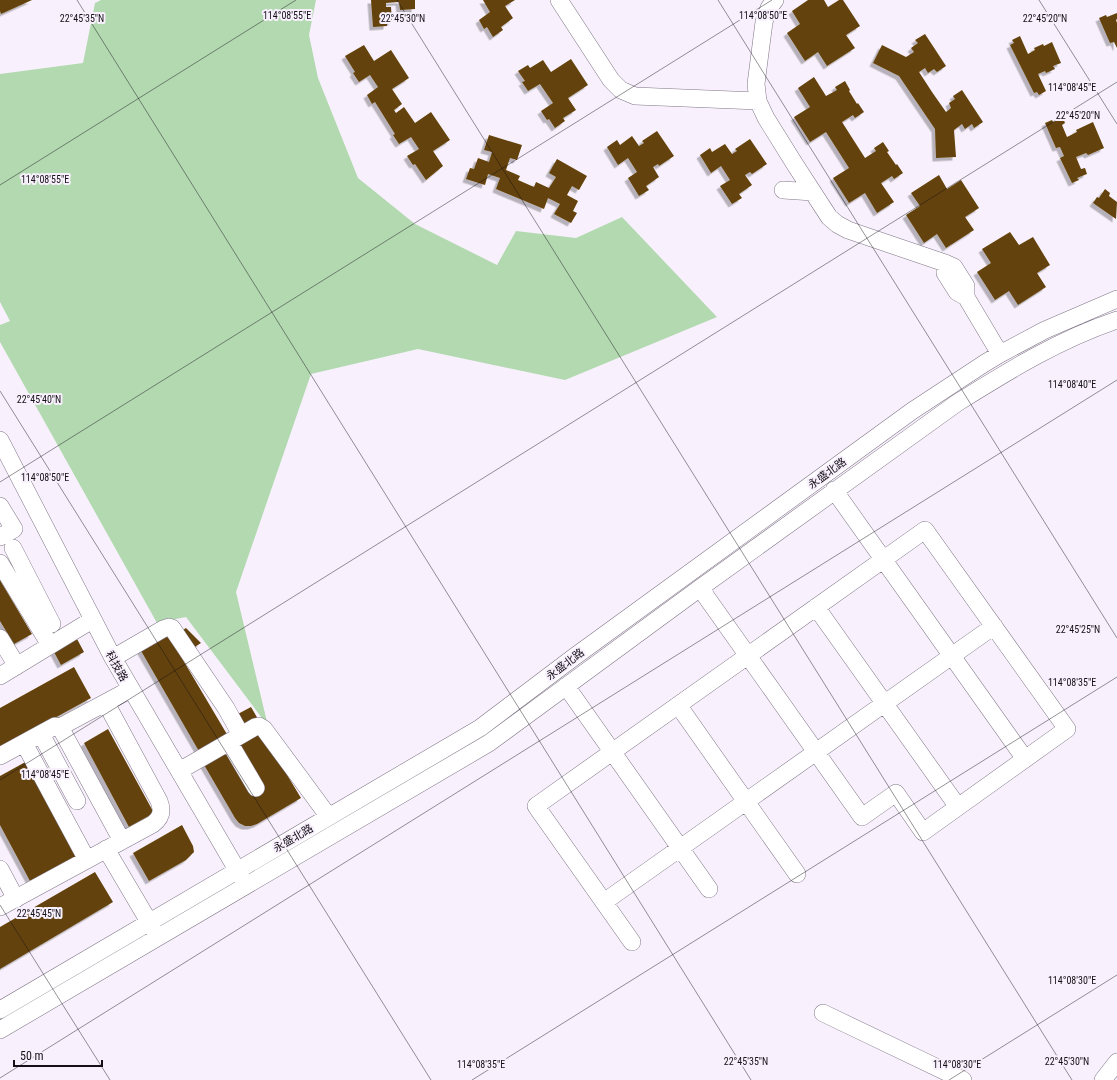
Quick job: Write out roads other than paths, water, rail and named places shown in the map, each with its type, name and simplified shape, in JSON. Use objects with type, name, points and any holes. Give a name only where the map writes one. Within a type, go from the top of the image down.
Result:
[{"type":"street","points":[[559,0],[611,80],[622,90],[635,96],[642,97],[758,101]]},
{"type":"street","points":[[775,0],[769,8],[763,29],[756,84],[758,101],[766,118],[813,192],[829,217],[848,230],[945,263],[945,272],[957,292],[966,297],[1000,354]]},
{"type":"street","points":[[783,190],[813,192]]},
{"type":"street","name":"永盛北路","points":[[0,1010],[480,728],[574,657],[912,411],[1000,354],[1045,330],[1117,299]]},
{"type":"street","name":"永盛北路","points":[[5,1028],[489,744],[834,490],[957,403],[999,376],[1053,347],[1102,325],[1117,320]]},
{"type":"street","name":"科技路","points":[[0,440],[92,620],[246,886]]},
{"type":"street","points":[[834,490],[1025,759]]},
{"type":"street","points":[[0,506],[14,528],[6,542],[50,646]]},
{"type":"street","points":[[632,942],[536,806],[748,656],[816,607],[884,560],[925,530],[1067,729],[923,832],[896,793],[862,817],[748,656],[700,588]]},
{"type":"street","points":[[0,563],[52,624]]},
{"type":"street","points":[[816,607],[958,807]]},
{"type":"street","points":[[0,676],[92,620]]},
{"type":"street","points":[[604,902],[994,626]]},
{"type":"street","points":[[113,658],[163,628],[172,628],[226,708],[235,738],[256,788]]},
{"type":"street","points":[[0,638],[17,666]]},
{"type":"street","points":[[566,686],[709,889]]},
{"type":"street","points":[[60,728],[131,689]]},
{"type":"street","points":[[0,907],[157,821],[161,812],[161,806],[106,703]]},
{"type":"street","points":[[678,705],[797,874]]},
{"type":"street","points":[[0,756],[55,726],[60,728],[122,841]]},
{"type":"street","points":[[179,771],[257,726],[262,727],[329,817]]},
{"type":"street","points":[[41,734],[77,800]]},
{"type":"street","points":[[24,743],[87,860]]},
{"type":"street","points":[[106,849],[158,938]]},
{"type":"street","points":[[0,869],[16,899]]},
{"type":"street","points":[[823,1013],[963,1080]]},
{"type":"street","points":[[1103,1080],[1117,1062]]}]
